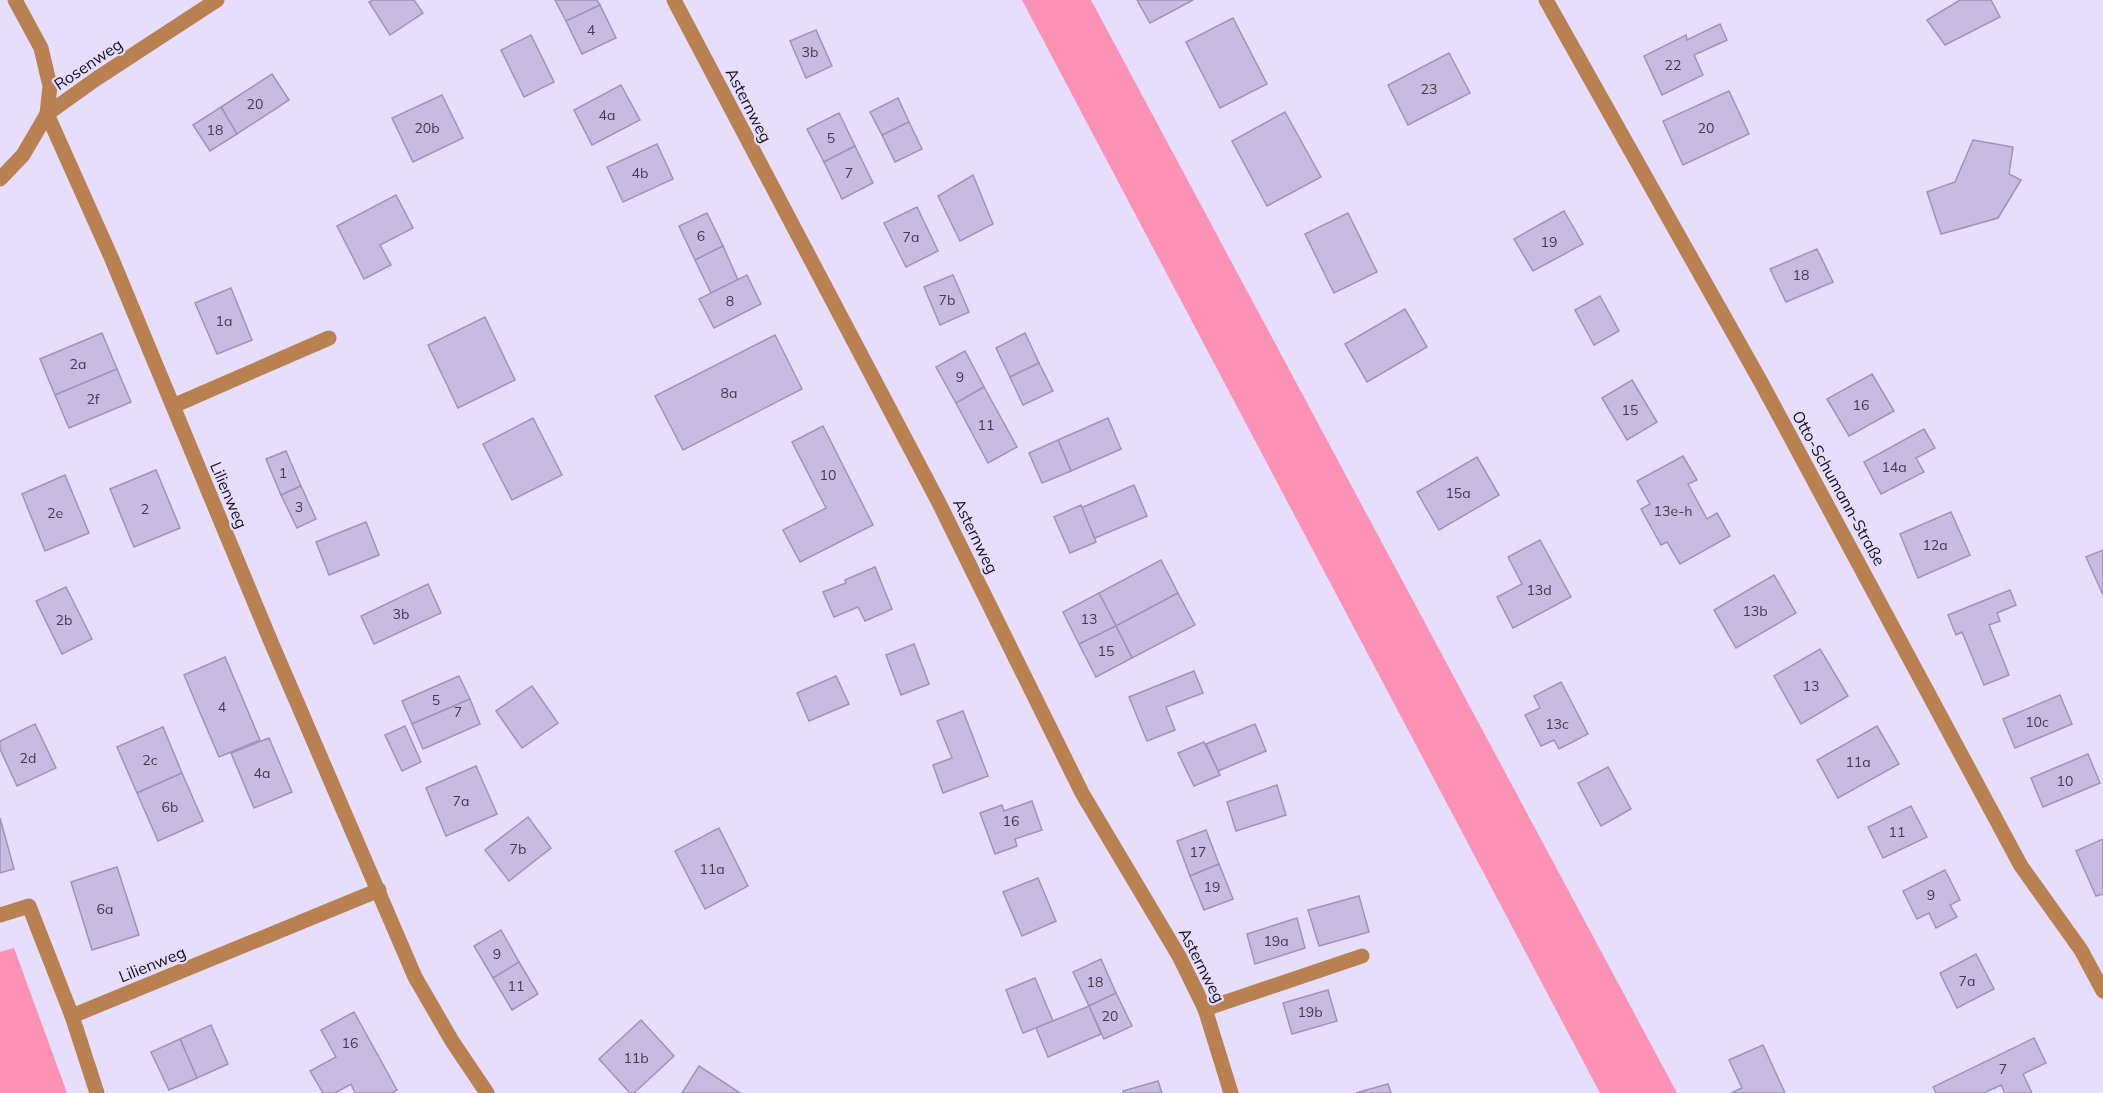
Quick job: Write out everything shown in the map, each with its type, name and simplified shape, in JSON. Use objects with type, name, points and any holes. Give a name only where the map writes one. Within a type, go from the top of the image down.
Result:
[{"type":"street","points":[[15,0],[41,48],[50,86],[47,114]]},
{"type":"street","name":"Rosenweg","points":[[0,179],[23,154],[47,114],[217,0]]},
{"type":"street","name":"Asternweg","points":[[674,0],[939,501],[1082,793],[1179,956],[1205,1009],[1231,1093]]},
{"type":"street","name":"Otto-Schumann-Straße","points":[[1546,0],[1762,384],[2021,866],[2081,950],[2103,991]]},
{"type":"street","name":"Lilienweg","points":[[47,114],[111,257],[271,642],[415,977],[452,1041],[487,1093]]},
{"type":"street","points":[[173,406],[329,338]]},
{"type":"street","name":"Lilienweg","points":[[72,1016],[379,890]]},
{"type":"street","points":[[0,915],[29,906],[72,1016],[97,1093]]},
{"type":"street","points":[[1205,1009],[1362,956]]},
{"type":"shaded area","points":[[1022,0],[1091,0],[1677,1093],[1600,1093]]},
{"type":"shaded area","points":[[14,948],[67,1093],[0,1093],[0,952]]},
{"type":"building","points":[[373,0],[414,0],[423,13],[390,35],[369,2]]},
{"type":"building","points":[[555,0],[597,0],[600,5],[566,21]]},
{"type":"building","points":[[1137,0],[1193,0],[1150,23]]},
{"type":"building","points":[[1960,0],[1991,0],[2000,17],[1945,45],[1927,20]]},
{"type":"building","points":[[600,5],[616,38],[582,54],[566,21]]},
{"type":"building","points":[[1233,18],[1267,84],[1220,108],[1186,42]]},
{"type":"building","points":[[1720,24],[1727,40],[1694,55],[1703,75],[1662,95],[1644,56],[1686,35],[1687,40]]},
{"type":"building","points":[[816,30],[832,66],[806,78],[790,41]]},
{"type":"building","points":[[531,35],[554,82],[524,97],[501,50]]},
{"type":"building","points":[[1449,53],[1470,93],[1408,125],[1388,85]]},
{"type":"building","points":[[272,74],[289,100],[237,134],[221,107]]},
{"type":"building","points":[[621,85],[640,120],[592,145],[574,110]]},
{"type":"building","points":[[1729,91],[1749,134],[1683,165],[1663,121]]},
{"type":"building","points":[[442,95],[463,138],[413,162],[392,118]]},
{"type":"building","points":[[898,98],[909,122],[882,135],[870,112]]},
{"type":"building","points":[[221,107],[237,134],[210,151],[193,125]]},
{"type":"building","points":[[1285,112],[1321,177],[1267,206],[1232,141]]},
{"type":"building","points":[[839,113],[855,146],[824,162],[807,129]]},
{"type":"building","points":[[909,122],[922,149],[895,162],[882,135]]},
{"type":"building","points":[[1973,140],[2013,147],[2009,174],[2021,180],[1998,218],[1941,234],[1927,192],[1955,182]]},
{"type":"building","points":[[657,144],[673,179],[623,202],[607,167]]},
{"type":"building","points":[[855,146],[873,183],[842,199],[824,162]]},
{"type":"building","points":[[973,175],[993,224],[960,241],[938,196]]},
{"type":"building","points":[[396,195],[413,228],[380,245],[391,265],[364,279],[337,226]]},
{"type":"building","points":[[917,207],[938,251],[906,267],[884,223]]},
{"type":"building","points":[[1564,211],[1583,244],[1533,271],[1514,239]]},
{"type":"building","points":[[707,213],[723,246],[695,260],[679,226]]},
{"type":"building","points":[[1348,213],[1377,272],[1334,293],[1305,234]]},
{"type":"building","points":[[723,246],[738,280],[711,293],[695,260]]},
{"type":"building","points":[[1817,249],[1833,282],[1786,302],[1770,269]]},
{"type":"building","points":[[747,275],[761,304],[714,328],[699,299]]},
{"type":"building","points":[[953,275],[969,312],[940,325],[924,287]]},
{"type":"building","points":[[231,288],[252,340],[217,354],[195,303]]},
{"type":"building","points":[[1600,296],[1619,331],[1594,345],[1575,310]]},
{"type":"building","points":[[1405,309],[1427,347],[1367,382],[1345,344]]},
{"type":"building","points":[[485,317],[515,380],[458,408],[428,345]]},
{"type":"building","points":[[102,333],[117,369],[55,395],[40,359]]},
{"type":"building","points":[[1025,333],[1039,363],[1010,377],[996,348]]},
{"type":"building","points":[[775,335],[802,389],[683,450],[655,396]]},
{"type":"building","points":[[965,351],[984,387],[956,403],[936,367]]},
{"type":"building","points":[[1039,363],[1053,391],[1023,405],[1010,377]]},
{"type":"building","points":[[117,369],[131,402],[69,428],[55,395]]},
{"type":"building","points":[[1872,374],[1894,411],[1849,436],[1827,399]]},
{"type":"building","points":[[1632,380],[1657,422],[1627,440],[1602,398]]},
{"type":"building","points":[[984,387],[1017,447],[988,463],[956,403]]},
{"type":"building","points":[[533,418],[562,475],[512,500],[483,444]]},
{"type":"building","points":[[1108,418],[1121,449],[1071,471],[1058,440]]},
{"type":"building","points":[[823,426],[873,525],[800,562],[783,530],[826,508],[792,442]]},
{"type":"building","points":[[1924,429],[1935,448],[1916,458],[1924,472],[1881,494],[1864,462]]},
{"type":"building","points":[[1058,440],[1071,471],[1042,483],[1029,453]]},
{"type":"building","points":[[286,451],[301,486],[281,495],[266,459]]},
{"type":"building","points":[[1683,456],[1697,480],[1688,484],[1707,519],[1717,513],[1730,536],[1680,564],[1667,542],[1661,545],[1641,509],[1650,504],[1637,481]]},
{"type":"building","points":[[1477,457],[1499,495],[1439,530],[1417,492]]},
{"type":"building","points":[[156,470],[180,528],[134,547],[110,489]]},
{"type":"building","points":[[65,475],[89,533],[45,551],[22,494]]},
{"type":"building","points":[[1134,485],[1147,516],[1095,538],[1081,508]]},
{"type":"building","points":[[301,486],[316,519],[297,528],[281,495]]},
{"type":"building","points":[[1081,505],[1096,542],[1070,553],[1054,517]]},
{"type":"building","points":[[1951,512],[1970,555],[1918,578],[1900,534]]},
{"type":"building","points":[[366,522],[379,555],[329,575],[316,542]]},
{"type":"building","points":[[1540,540],[1571,597],[1513,628],[1497,597],[1522,584],[1508,557]]},
{"type":"building","points":[[2103,550],[2103,595],[2086,557]]},
{"type":"building","points":[[1161,560],[1178,593],[1116,626],[1099,593]]},
{"type":"building","points":[[875,567],[892,609],[865,621],[858,607],[834,617],[823,592],[846,583],[845,580]]},
{"type":"building","points":[[1774,575],[1796,613],[1736,648],[1714,610]]},
{"type":"building","points":[[428,584],[441,613],[374,644],[361,616]]},
{"type":"building","points":[[66,587],[92,639],[62,654],[36,601]]},
{"type":"building","points":[[2010,590],[2016,605],[1997,613],[2000,621],[1989,625],[2009,675],[1984,685],[1962,632],[1956,635],[1948,615]]},
{"type":"building","points":[[1099,593],[1116,626],[1079,644],[1063,612]]},
{"type":"building","points":[[1178,593],[1195,625],[1132,658],[1116,626]]},
{"type":"building","points":[[1116,626],[1132,658],[1096,677],[1079,644]]},
{"type":"building","points":[[914,644],[929,684],[901,695],[886,655]]},
{"type":"building","points":[[1820,649],[1848,696],[1801,724],[1774,676]]},
{"type":"building","points":[[225,657],[260,740],[219,757],[184,675]]},
{"type":"building","points":[[1194,671],[1203,693],[1166,707],[1175,730],[1147,741],[1129,697]]},
{"type":"building","points":[[459,676],[470,699],[412,724],[402,701]]},
{"type":"building","points":[[836,676],[849,704],[809,721],[797,693]]},
{"type":"building","points":[[1561,682],[1588,734],[1559,749],[1554,740],[1541,746],[1525,715],[1540,708],[1534,696]]},
{"type":"building","points":[[532,686],[558,723],[522,748],[496,711]]},
{"type":"building","points":[[2060,695],[2072,724],[2015,748],[2003,719]]},
{"type":"building","points":[[470,699],[480,724],[423,749],[412,724]]},
{"type":"building","points":[[963,711],[988,776],[943,793],[933,765],[952,758],[937,721]]},
{"type":"building","points":[[35,724],[56,768],[17,786],[0,749],[0,741]]},
{"type":"building","points":[[1255,724],[1266,751],[1218,771],[1206,744]]},
{"type":"building","points":[[405,726],[421,762],[402,771],[385,735]]},
{"type":"building","points":[[1877,726],[1899,764],[1838,798],[1817,760]]},
{"type":"building","points":[[163,727],[182,773],[137,793],[117,747]]},
{"type":"building","points":[[269,738],[292,792],[254,808],[231,753]]},
{"type":"building","points":[[1204,742],[1220,775],[1194,786],[1178,753]]},
{"type":"building","points":[[2088,754],[2100,783],[2043,807],[2031,778]]},
{"type":"building","points":[[476,766],[497,814],[446,836],[426,788]]},
{"type":"building","points":[[1608,767],[1631,809],[1601,826],[1578,783]]},
{"type":"building","points":[[182,773],[203,821],[158,841],[137,793]]},
{"type":"building","points":[[1277,785],[1286,815],[1236,831],[1227,802]]},
{"type":"building","points":[[1032,801],[1042,830],[1015,839],[1017,846],[995,854],[980,813],[1002,805],[1004,811]]},
{"type":"building","points":[[1911,806],[1927,837],[1883,858],[1868,827]]},
{"type":"building","points":[[528,817],[551,848],[509,881],[485,850]]},
{"type":"building","points":[[0,818],[14,869],[0,873]]},
{"type":"building","points":[[719,828],[748,886],[705,909],[675,851]]},
{"type":"building","points":[[1206,830],[1219,864],[1190,876],[1177,841]]},
{"type":"building","points":[[2103,839],[2103,894],[2096,896],[2076,851]]},
{"type":"building","points":[[1219,864],[1233,899],[1204,910],[1190,876]]},
{"type":"building","points":[[117,867],[139,935],[92,950],[71,882]]},
{"type":"building","points":[[1945,870],[1960,900],[1950,905],[1957,917],[1936,928],[1929,913],[1917,919],[1903,891]]},
{"type":"building","points":[[1038,878],[1056,921],[1022,936],[1003,892]]},
{"type":"building","points":[[1359,896],[1369,932],[1319,946],[1308,910]]},
{"type":"building","points":[[1297,918],[1305,948],[1255,964],[1247,934]]},
{"type":"building","points":[[501,930],[519,962],[493,978],[474,946]]},
{"type":"building","points":[[1976,954],[1994,989],[1957,1008],[1940,973]]},
{"type":"building","points":[[1101,959],[1116,993],[1089,1006],[1073,972]]},
{"type":"building","points":[[519,962],[538,994],[512,1010],[493,978]]},
{"type":"building","points":[[1035,978],[1053,1021],[1023,1033],[1006,990]]},
{"type":"building","points":[[1328,990],[1337,1021],[1292,1034],[1283,1003]]},
{"type":"building","points":[[1116,993],[1132,1026],[1104,1039],[1089,1006]]},
{"type":"building","points":[[1089,1006],[1101,1034],[1048,1057],[1036,1028]]},
{"type":"building","points":[[354,1012],[397,1090],[392,1093],[355,1093],[351,1084],[335,1093],[323,1093],[310,1071],[336,1057],[321,1030]]},
{"type":"building","points":[[641,1020],[674,1056],[634,1093],[630,1093],[599,1059]]},
{"type":"building","points":[[211,1025],[228,1064],[197,1078],[180,1039]]},
{"type":"building","points":[[2034,1038],[2046,1063],[2023,1074],[2032,1093],[2005,1093],[2001,1085],[1984,1093],[1936,1093],[1933,1087]]},
{"type":"building","points":[[180,1039],[197,1078],[169,1090],[151,1052]]},
{"type":"building","points":[[1763,1045],[1785,1093],[1731,1093],[1742,1088],[1729,1060]]},
{"type":"building","points":[[699,1066],[740,1093],[682,1093]]},
{"type":"building","points":[[1158,1081],[1162,1093],[1123,1093],[1123,1091]]},
{"type":"building","points":[[1388,1084],[1391,1093],[1356,1093]]}]
